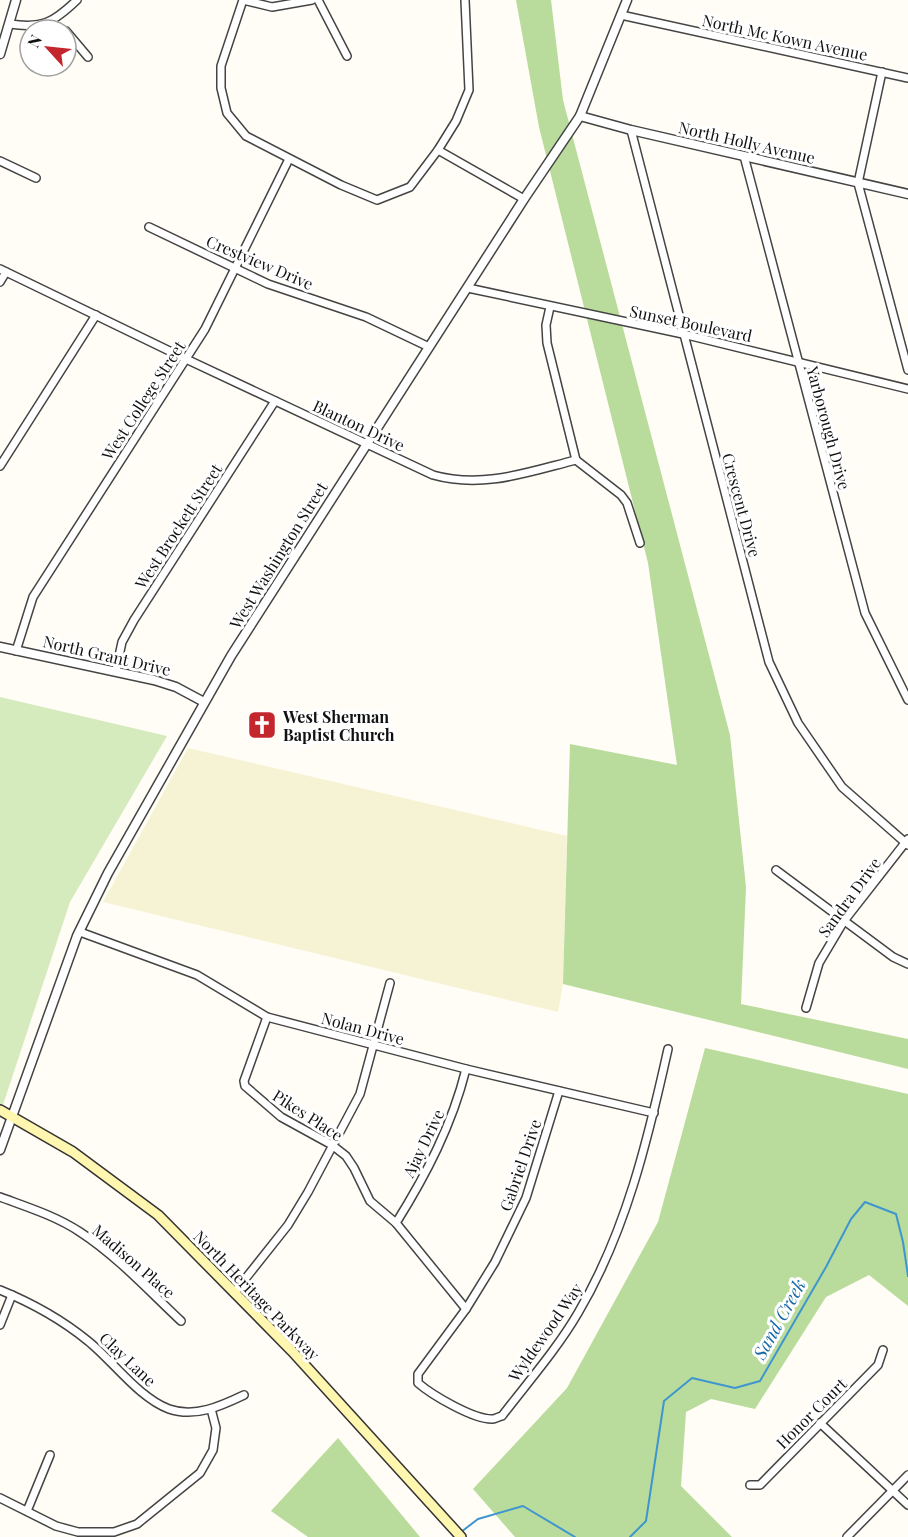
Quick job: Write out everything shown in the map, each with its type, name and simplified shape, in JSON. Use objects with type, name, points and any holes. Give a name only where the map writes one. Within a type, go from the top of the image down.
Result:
[{"type":"main road","name":"North Heritage Parkway","points":[[0,1110],[73,1152],[158,1215],[292,1351],[461,1537]]},
{"type":"street","points":[[0,54],[16,0]]},
{"type":"street","points":[[59,18],[77,0]]},
{"type":"street","points":[[312,0],[272,7],[243,0],[221,66],[221,87],[227,113],[246,136],[341,185],[377,200],[410,186],[438,150],[456,121],[469,90],[465,0]]},
{"type":"street","points":[[318,0],[347,56]]},
{"type":"street","name":"West Washington Street","points":[[0,1150],[80,932],[108,873],[204,702],[367,442],[580,116],[627,0]]},
{"type":"street","name":"North Mc Kown Avenue","points":[[621,15],[908,78]]},
{"type":"street","points":[[10,24],[18,25]]},
{"type":"street","points":[[78,45],[88,57]]},
{"type":"street","points":[[882,72],[858,183],[908,370]]},
{"type":"street","name":"North Holly Avenue","points":[[580,116],[631,130],[908,194]]},
{"type":"street","name":"Crescent Drive","points":[[631,130],[769,662],[798,723],[842,788],[907,842]]},
{"type":"street","points":[[438,150],[524,199]]},
{"type":"street","name":"Yarborough Drive","points":[[744,156],[865,613],[908,700]]},
{"type":"street","name":"West College Street","points":[[16,651],[33,597],[217,307],[289,159]]},
{"type":"street","points":[[0,161],[36,178]]},
{"type":"street","name":"Crestview Drive","points":[[149,227],[296,295],[366,317],[429,346]]},
{"type":"street","points":[[0,282],[3,271]]},
{"type":"street","name":"Blanton Drive","points":[[3,271],[434,474],[466,481],[505,478],[576,460]]},
{"type":"street","name":"Sunset Boulevard","points":[[468,288],[683,334],[908,389]]},
{"type":"street","points":[[550,307],[546,325],[547,344],[576,460],[621,495],[627,503],[640,543]]},
{"type":"street","points":[[0,466],[96,315]]},
{"type":"street","name":"West Brockett Street","points":[[116,670],[122,642],[134,620],[275,401]]},
{"type":"street","name":"North Grant Drive","points":[[0,647],[116,670],[176,687],[204,702]]},
{"type":"street","name":"Sandra Drive","points":[[806,1008],[819,963],[844,921],[907,842]]},
{"type":"street","points":[[776,870],[893,957],[908,964]]},
{"type":"street","name":"Nolan Drive","points":[[80,932],[197,975],[267,1017],[466,1069],[654,1113]]},
{"type":"street","points":[[234,1293],[288,1226],[360,1094],[390,982]]},
{"type":"street","name":"Pikes Place","points":[[267,1017],[244,1081],[245,1086],[281,1117],[332,1145],[346,1156],[370,1201],[396,1224],[466,1309]]},
{"type":"street","name":"Wyldewood Way","points":[[466,1309],[418,1374],[418,1383],[431,1394],[453,1405],[494,1419],[502,1416],[550,1354],[577,1315],[593,1286],[625,1210],[654,1113],[668,1049]]},
{"type":"street","name":"Ajay Drive","points":[[396,1224],[434,1156],[456,1104],[466,1069]]},
{"type":"street","name":"Gabriel Drive","points":[[466,1309],[495,1262],[526,1198],[559,1091]]},
{"type":"street","name":"Madison Place","points":[[0,1197],[46,1214],[81,1233],[121,1265],[181,1321]]},
{"type":"street","name":"Clay Lane","points":[[0,1290],[54,1316],[80,1335],[149,1398],[170,1409],[199,1412],[244,1395]]},
{"type":"street","points":[[0,1326],[12,1295]]},
{"type":"street","name":"Honor Court","points":[[750,1485],[760,1485],[878,1365],[883,1350]]},
{"type":"street","points":[[0,1498],[56,1526],[78,1532],[114,1532],[137,1524],[200,1473],[213,1450],[216,1428],[211,1409]]},
{"type":"street","points":[[820,1423],[908,1505]]},
{"type":"street","points":[[27,1511],[50,1455]]},
{"type":"street","points":[[847,1537],[908,1475]]},
{"type":"shaded area","points":[[188,748],[567,836],[563,984],[558,1012],[103,902]]},
{"type":"green space","points":[[516,0],[551,0],[563,100],[730,735],[746,887],[741,1004],[908,1039],[908,1069],[563,984],[570,744],[677,765],[648,563],[539,127]]},
{"type":"green space","points":[[0,697],[167,736],[70,902],[0,1114]]},
{"type":"green space","points":[[705,1048],[908,1094],[908,1306],[869,1275],[826,1297],[755,1409],[711,1399],[686,1412],[681,1486],[732,1537],[515,1537],[473,1489],[567,1388],[658,1222]]},
{"type":"green space","points":[[338,1438],[420,1537],[308,1537],[271,1511]]},
{"type":"waterway","name":"Sand Creek","points":[[630,1537],[646,1521],[664,1401],[692,1378],[735,1388],[760,1381],[851,1219],[865,1202],[896,1214],[908,1276]]},
{"type":"waterway","name":"Sand Creek","points":[[461,1532],[478,1519],[523,1506],[575,1537]]},
{"type":"place","name":"West Sherman Baptist Church","points":[[262,725]]}]
